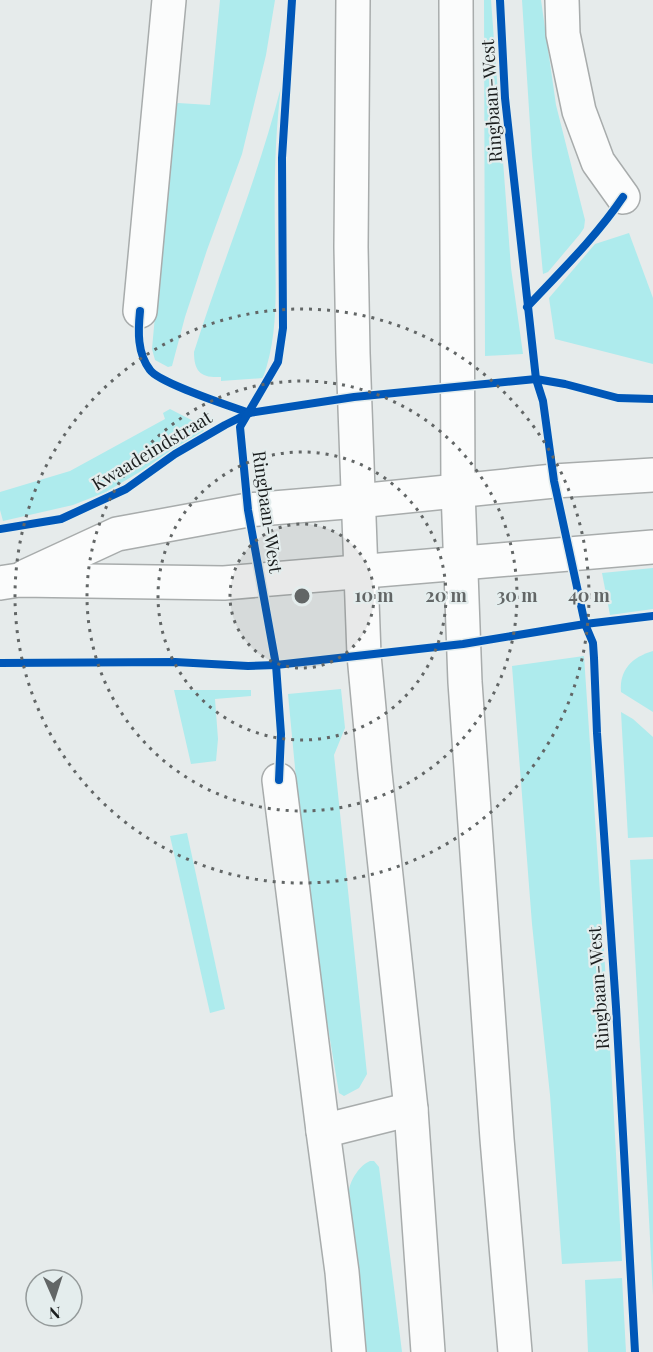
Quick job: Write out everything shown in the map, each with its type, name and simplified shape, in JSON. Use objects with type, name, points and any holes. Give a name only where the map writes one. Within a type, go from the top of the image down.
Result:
[{"type":"main road","points":[[140,311],[169,0]]},
{"type":"main road","points":[[352,0],[351,247],[364,655],[411,1109],[428,1352]]},
{"type":"main road","name":"Ringbaan-West","points":[[456,0],[458,490],[465,682],[497,1139],[515,1352]]},
{"type":"main road","points":[[561,0],[563,34],[579,111],[598,162],[623,197]]},
{"type":"main road","points":[[10,581],[117,534],[248,510],[582,478],[653,475]]},
{"type":"main road","points":[[10,581],[224,584],[653,547]]},
{"type":"main road","points":[[279,780],[322,1131],[342,1272],[349,1352]]},
{"type":"main road","points":[[322,1131],[411,1109]]},
{"type":"shaded area","points":[[220,0],[275,0],[266,55],[242,154],[207,250],[172,366],[168,367],[155,360],[152,349],[174,106],[178,103],[210,105]]},
{"type":"shaded area","points":[[484,0],[491,0],[511,268],[523,354],[485,356]]},
{"type":"shaded area","points":[[522,0],[541,0],[556,105],[585,220],[580,234],[548,272],[543,274],[532,156]]},
{"type":"shaded area","points":[[281,87],[275,160],[275,306],[272,342],[263,378],[221,381],[221,377],[204,375],[197,369],[194,352],[262,154]]},
{"type":"shaded area","points":[[629,233],[653,298],[653,364],[555,339],[549,298],[595,244]]},
{"type":"shaded area","points":[[170,409],[205,427],[203,429],[205,433],[106,492],[73,505],[3,521],[0,510],[0,492],[70,471],[165,419],[163,413]]},
{"type":"shaded area","points":[[653,568],[653,609],[610,615],[602,573]]},
{"type":"shaded area","points":[[653,651],[653,712],[621,692],[621,684],[628,666],[639,657]]},
{"type":"shaded area","points":[[584,656],[622,1261],[562,1264],[550,1095],[532,924],[512,666]]},
{"type":"shaded area","points":[[341,689],[345,728],[334,755],[367,1074],[359,1088],[344,1096],[339,1093],[309,915],[288,694]]},
{"type":"shaded area","points":[[174,690],[251,690],[251,696],[215,699],[218,739],[216,761],[191,764]]},
{"type":"shaded area","points":[[621,712],[633,719],[653,737],[653,837],[628,838]]},
{"type":"shaded area","points":[[187,833],[225,1009],[210,1013],[170,836]]},
{"type":"shaded area","points":[[653,859],[653,1295],[630,860]]},
{"type":"shaded area","points":[[370,1161],[374,1161],[379,1167],[402,1352],[362,1352],[357,1292],[362,1292],[361,1284],[356,1284],[349,1191],[356,1173]]},
{"type":"shaded area","points":[[622,1278],[626,1352],[588,1352],[585,1280]]},
{"type":"cycle path","points":[[279,780],[281,734],[276,665],[248,510],[240,427],[278,362],[283,328],[282,158],[292,0]]},
{"type":"cycle path","points":[[500,0],[505,98],[536,379],[543,401],[554,481],[585,624],[593,643],[635,1352]]},
{"type":"cycle path","points":[[527,307],[589,240],[623,197]]},
{"type":"cycle path","name":"Kwaadeindstraat","points":[[140,311],[141,349],[150,370],[180,387],[249,413]]},
{"type":"cycle path","name":"Kwaadeindstraat","points":[[0,529],[61,519],[126,489],[175,454],[249,413],[354,397],[536,379],[618,398],[653,399]]},
{"type":"cycle path","points":[[0,663],[175,662],[248,666],[276,665],[463,644],[585,624],[653,616]]}]
